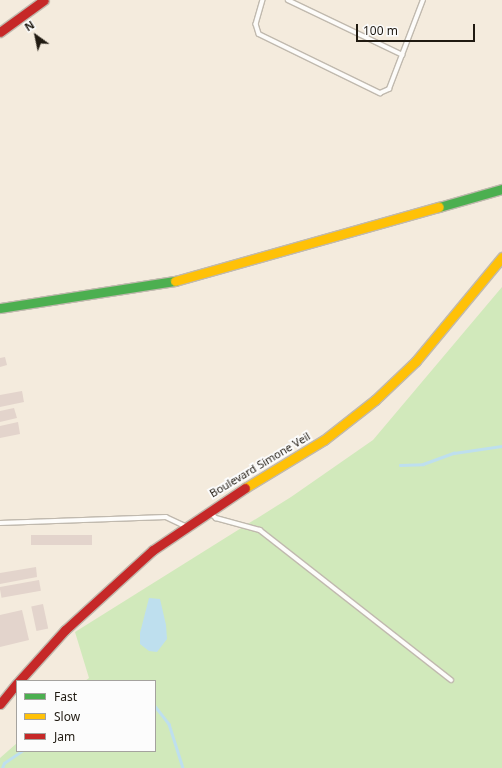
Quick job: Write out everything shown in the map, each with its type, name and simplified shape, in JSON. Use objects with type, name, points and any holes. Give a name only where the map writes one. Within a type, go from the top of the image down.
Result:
[{"type":"main road","points":[[0,32],[44,0]]},
{"type":"main road","points":[[0,308],[26,302],[48,302],[162,284],[502,189]]},
{"type":"main road","name":"Boulevard Simone Veil","points":[[20,680],[65,630],[121,576],[185,526],[324,440],[375,400],[420,356],[502,257]]},
{"type":"main road","name":"Boulevard Simone Veil","points":[[0,704],[16,684]]},
{"type":"lane","points":[[263,0],[256,24],[259,34],[380,93],[389,89],[424,0]]},
{"type":"lane","points":[[288,0],[403,55]]},
{"type":"lane","points":[[209,510],[216,518],[260,530],[450,680]]},
{"type":"lane","points":[[0,524],[166,518],[185,526]]},
{"type":"green space","points":[[502,287],[502,768],[0,768],[0,758],[16,744],[16,752],[156,752],[156,680],[86,680],[89,678],[75,632],[291,497],[373,440]]},
{"type":"water","points":[[149,598],[160,599],[166,625],[167,639],[157,652],[149,651],[140,644],[140,633]]},
{"type":"building","points":[[5,357],[7,365],[0,367],[0,358]]},
{"type":"building","points":[[22,391],[24,402],[0,407],[0,395]]},
{"type":"building","points":[[14,408],[17,418],[0,422],[0,411]]},
{"type":"building","points":[[18,422],[20,434],[0,438],[0,426]]},
{"type":"building","points":[[31,535],[92,535],[92,545],[31,545]]},
{"type":"building","points":[[36,567],[37,577],[0,584],[0,573]]},
{"type":"building","points":[[39,580],[41,591],[2,598],[0,587]]},
{"type":"building","points":[[43,604],[48,628],[36,631],[31,606]]},
{"type":"building","points":[[22,610],[29,640],[0,647],[0,615]]},
{"type":"waterway","points":[[400,465],[423,464],[454,453],[502,446]]},
{"type":"waterway","points":[[156,707],[169,724],[183,768]]},
{"type":"waterway","points":[[2,768],[4,763],[20,752]]},
{"type":"traffic: fast","points":[[439,207],[502,189]]},
{"type":"traffic: fast","points":[[0,308],[175,281]]},
{"type":"traffic: slow","points":[[175,281],[439,207]]},
{"type":"traffic: slow","points":[[245,488],[324,440],[375,400],[416,361],[502,257]]},
{"type":"traffic: jam","points":[[0,32],[44,0]]},
{"type":"traffic: jam","points":[[20,680],[65,630],[153,550],[245,488]]},
{"type":"traffic: jam","points":[[0,704],[16,684]]}]
